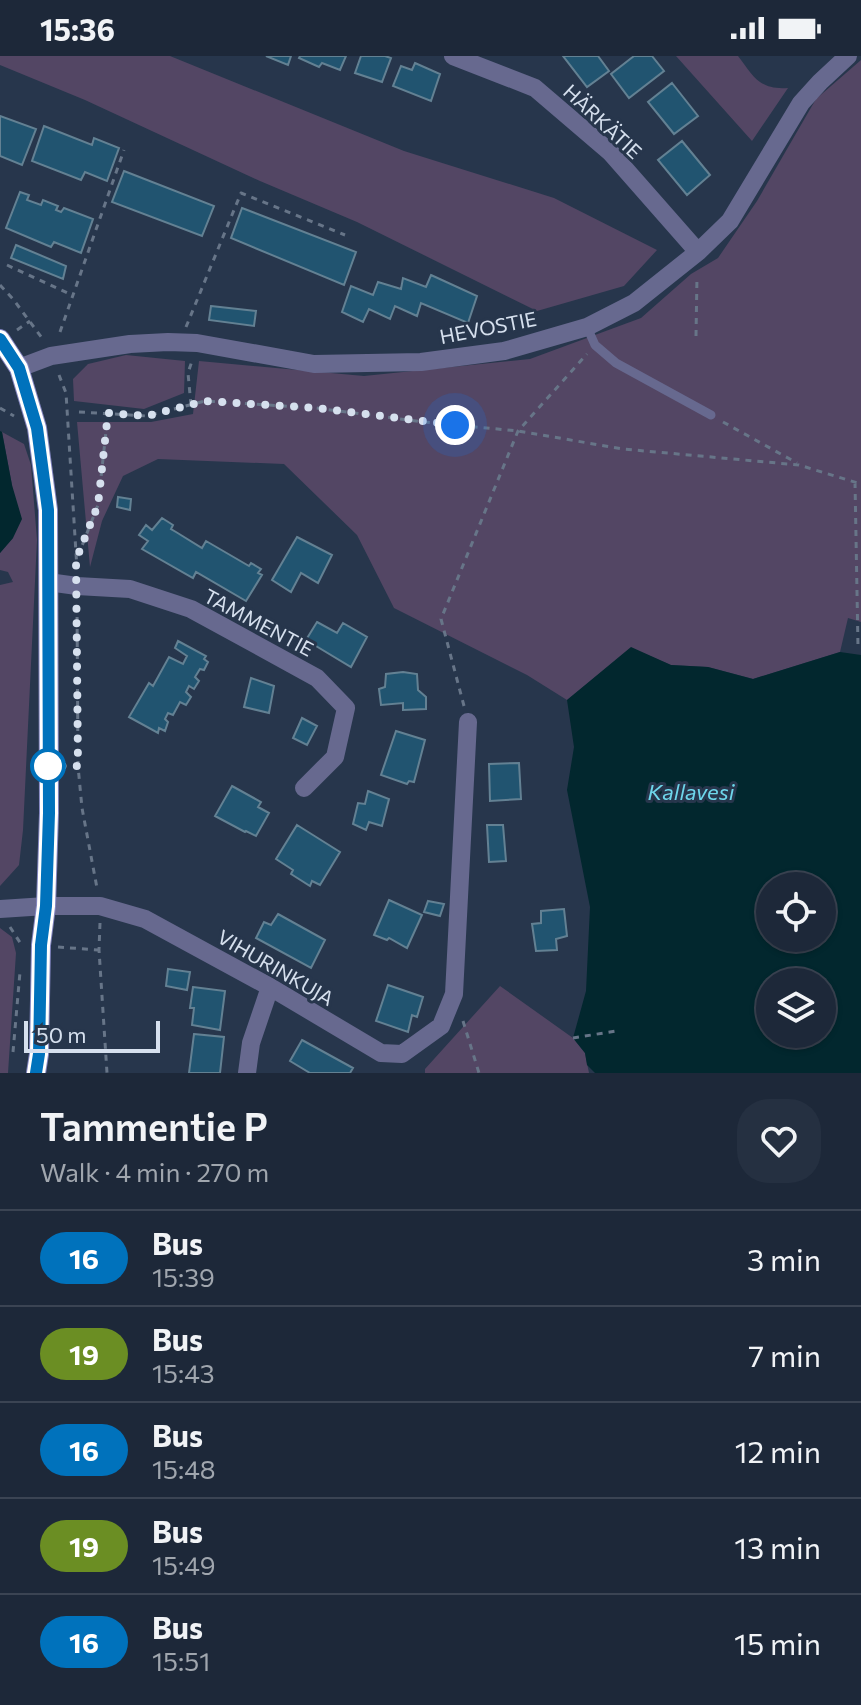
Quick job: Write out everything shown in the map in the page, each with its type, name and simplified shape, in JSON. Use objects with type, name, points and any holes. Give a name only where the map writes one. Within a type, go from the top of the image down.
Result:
[{"type":"main road","points":[[0,339],[19,368],[37,428],[48,510],[49,813],[36,1073]]},
{"type":"street","name":"HÄRKÄTIE","points":[[453,56],[535,88],[611,153],[698,252]]},
{"type":"street","name":"HEVOSTIE","points":[[19,368],[51,356],[191,337],[314,364],[421,362],[504,351],[587,327],[634,303],[698,252],[730,221],[801,103],[848,56]]},
{"type":"street","name":"TAMMENTIE","points":[[48,582],[130,589],[191,609],[317,678],[346,708],[335,757],[304,788]]},
{"type":"street","points":[[454,994],[468,722]]},
{"type":"street","name":"VIHURINKUJA","points":[[3,915],[46,906],[100,906],[145,919],[270,987],[381,1053],[402,1054],[441,1026],[454,994]]},
{"type":"street","points":[[247,1073],[251,1043],[270,987]]},
{"type":"lane","points":[[587,327],[595,345],[616,363],[711,415]]},
{"type":"path","points":[[60,332],[124,150]]},
{"type":"path","points":[[191,405],[188,373],[191,337],[241,193],[345,235]]},
{"type":"path","points":[[696,336],[698,252]]},
{"type":"path","points":[[7,265],[74,296]]},
{"type":"path","points":[[0,285],[40,333],[66,393],[77,586],[78,766],[82,808],[100,906],[99,950],[107,1073]]},
{"type":"path","points":[[468,722],[441,619],[518,431],[595,345]]},
{"type":"path","points":[[79,412],[147,416],[205,401],[316,408],[518,431],[623,449],[799,465],[861,484]]},
{"type":"path","points":[[0,408],[18,418]]},
{"type":"path","points":[[76,560],[98,505],[108,413]]},
{"type":"path","points":[[711,415],[799,465]]},
{"type":"path","points":[[855,482],[858,647]]},
{"type":"path","points":[[3,915],[22,946]]},
{"type":"path","points":[[13,1052],[20,973]]},
{"type":"path","points":[[454,994],[479,1073]]},
{"type":"path","points":[[573,1038],[616,1031]]},
{"type":"shaded area","points":[[0,56],[170,56],[404,151],[554,198],[657,250],[624,286],[537,311],[357,222],[0,65]]},
{"type":"shaded area","points":[[676,56],[738,56],[758,81],[770,87],[788,88],[752,141]]},
{"type":"shaded area","points":[[861,60],[861,622],[848,618],[840,652],[753,679],[708,667],[671,665],[631,648],[567,700],[527,675],[394,608],[357,535],[284,464],[158,459],[123,476],[102,521],[90,567],[77,422],[151,422],[193,414],[199,361],[364,376],[530,359],[641,318],[691,274],[718,258],[757,201],[816,99]]},
{"type":"shaded area","points":[[126,355],[185,361],[184,393],[144,409],[74,401],[73,379],[88,364]]},
{"type":"shaded area","points":[[2,432],[24,444],[31,465],[37,540],[23,830],[19,865],[0,886],[0,585],[13,582],[8,572],[0,570],[0,553],[13,538],[12,485]]},
{"type":"shaded area","points":[[0,928],[12,937],[16,953],[8,1073],[0,1073]]},
{"type":"shaded area","points":[[500,986],[573,1038],[585,1053],[589,1073],[425,1073],[425,1069]]},
{"type":"water","points":[[0,431],[22,519],[13,538],[0,553]]},
{"type":"water","name":"Kallavesi","points":[[631,647],[671,665],[708,667],[753,679],[840,652],[861,655],[861,1073],[595,1073],[587,1065],[585,1053],[573,1038],[586,991],[590,907],[567,790],[574,747],[567,700]]},
{"type":"building","points":[[266,56],[291,56],[288,65]]},
{"type":"building","points":[[300,56],[346,56],[340,70],[322,63],[319,67]]},
{"type":"building","points":[[361,56],[391,58],[382,82],[355,73]]},
{"type":"building","points":[[563,56],[598,56],[609,71],[587,87]]},
{"type":"building","points":[[634,56],[652,56],[664,71],[629,98],[611,74]]},
{"type":"building","points":[[415,63],[440,74],[431,101],[393,86],[401,66],[412,70]]},
{"type":"building","points":[[672,83],[698,116],[674,134],[648,102]]},
{"type":"building","points":[[0,116],[36,129],[22,165],[0,156]]},
{"type":"building","points":[[44,126],[92,145],[94,138],[119,148],[107,181],[85,172],[81,180],[32,161]]},
{"type":"building","points":[[682,141],[710,175],[687,195],[658,160]]},
{"type":"building","points":[[124,171],[214,206],[202,236],[112,202]]},
{"type":"building","points":[[20,192],[29,195],[27,200],[41,205],[43,200],[58,206],[56,210],[61,212],[64,208],[93,219],[81,253],[54,242],[51,247],[6,228]]},
{"type":"building","points":[[242,208],[356,252],[344,285],[231,238]]},
{"type":"building","points":[[16,245],[66,266],[63,279],[11,258]]},
{"type":"building","points":[[431,275],[477,296],[468,323],[421,303],[417,316],[395,306],[390,319],[369,309],[363,322],[342,312],[351,286],[373,295],[378,282],[401,289],[403,278],[426,287]]},
{"type":"building","points":[[211,306],[256,311],[254,326],[209,320]]},
{"type":"building","points":[[118,497],[131,499],[130,510],[117,507]]},
{"type":"building","points":[[162,518],[173,525],[171,529],[202,548],[206,541],[249,566],[251,563],[261,569],[258,573],[262,575],[246,601],[196,572],[193,578],[142,549],[148,541],[139,535],[146,525],[152,530]]},
{"type":"building","points":[[297,537],[332,555],[318,583],[301,573],[291,592],[272,580]]},
{"type":"building","points":[[317,622],[337,633],[343,623],[367,637],[351,667],[306,640]]},
{"type":"building","points":[[178,641],[206,656],[204,659],[208,662],[195,677],[199,681],[194,689],[189,686],[186,692],[191,697],[186,705],[180,702],[173,715],[168,713],[165,731],[159,728],[158,733],[129,717],[149,683],[153,686],[169,657],[183,664],[187,656],[175,648]]},
{"type":"building","points":[[386,674],[417,674],[418,690],[426,697],[426,709],[403,710],[403,703],[381,705],[379,689],[385,687]]},
{"type":"building","points":[[251,678],[274,686],[269,713],[244,707]]},
{"type":"building","points":[[302,718],[317,726],[307,745],[293,738]]},
{"type":"building","points":[[396,731],[425,740],[414,782],[407,784],[381,775]]},
{"type":"building","points":[[519,763],[521,799],[490,801],[489,764]]},
{"type":"building","points":[[232,786],[261,802],[258,807],[269,813],[256,836],[215,816]]},
{"type":"building","points":[[368,791],[389,799],[382,826],[369,822],[366,830],[353,824],[358,803],[365,804]]},
{"type":"building","points":[[297,825],[340,852],[320,885],[312,881],[310,886],[291,874],[293,870],[276,859]]},
{"type":"building","points":[[487,825],[503,825],[506,861],[489,862]]},
{"type":"building","points":[[389,900],[422,915],[407,948],[389,938],[374,935]]},
{"type":"building","points":[[428,901],[444,904],[440,916],[424,912]]},
{"type":"building","points":[[564,909],[567,936],[556,939],[557,950],[536,951],[532,924],[541,923],[541,911]]},
{"type":"building","points":[[278,914],[325,940],[311,968],[256,938],[264,922],[271,925]]},
{"type":"building","points":[[168,969],[190,972],[187,990],[166,986]]},
{"type":"building","points":[[388,985],[423,997],[417,1017],[412,1015],[408,1032],[376,1021]]},
{"type":"building","points":[[193,987],[225,991],[220,1030],[192,1025],[194,1008],[190,1008]]},
{"type":"building","points":[[194,1034],[224,1037],[220,1073],[189,1073]]},
{"type":"building","points":[[302,1040],[353,1068],[350,1073],[310,1073],[290,1061]]},
{"type":"bus line","name":"16","points":[[0,339],[19,368],[37,428],[48,510],[49,813],[36,1073]]},
{"type":"route","points":[[48,766],[78,766],[76,560],[98,505],[108,413],[147,416],[205,401],[316,408],[455,425]]}]
